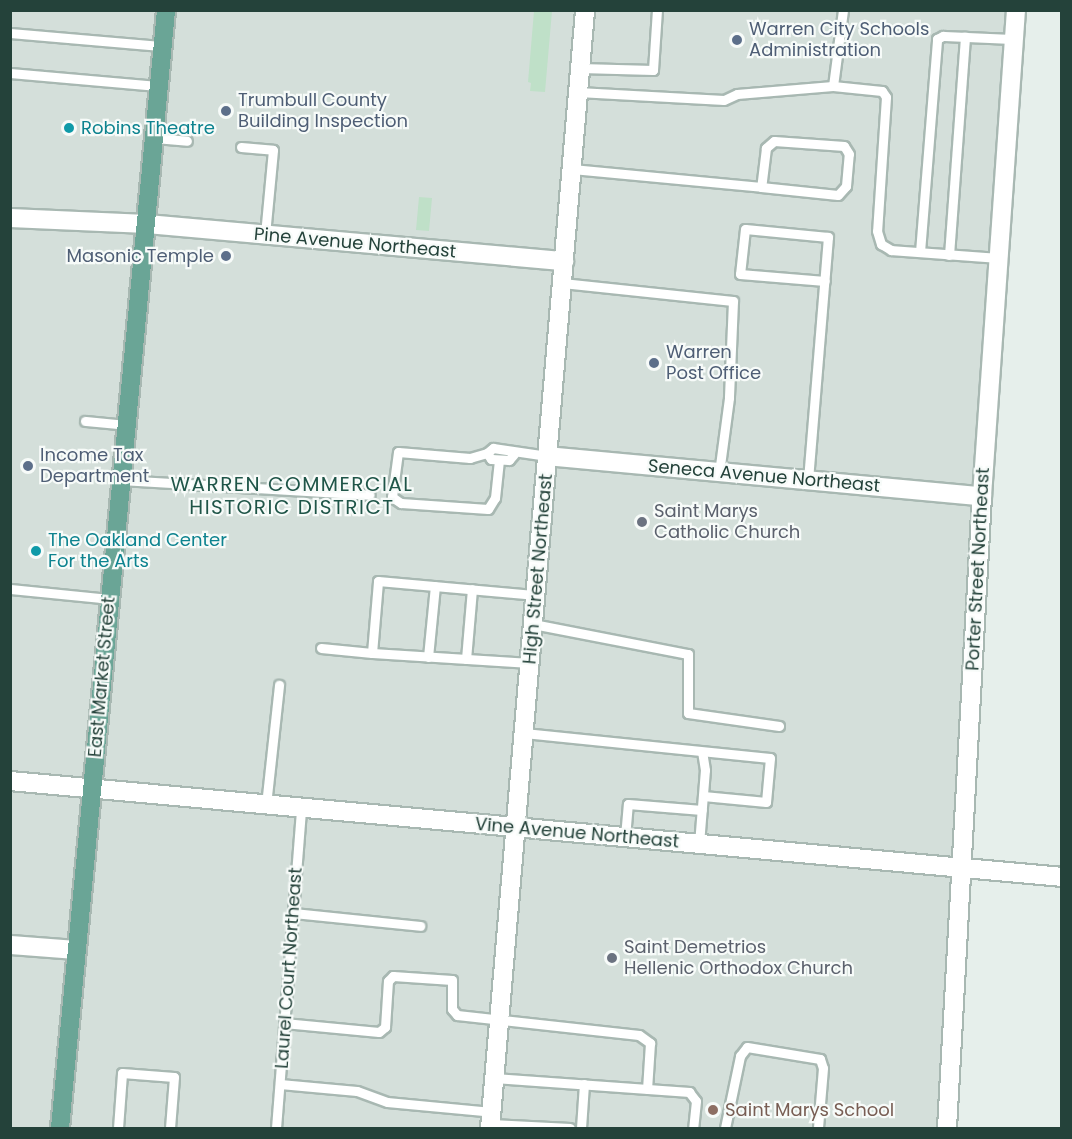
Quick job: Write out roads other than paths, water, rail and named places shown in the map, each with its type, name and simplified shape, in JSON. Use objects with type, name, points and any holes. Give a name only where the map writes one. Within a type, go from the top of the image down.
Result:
[{"type":"main road","name":"East Market Street","points":[[60,1128],[166,10]]},
{"type":"street","name":"High Street Northeast","points":[[491,1121],[585,10]]},
{"type":"street","name":"Porter Street Northeast","points":[[946,1128],[982,496],[1016,10]]},
{"type":"street","name":"Pine Avenue Northeast","points":[[10,218],[147,224],[564,261]]},
{"type":"street","name":"Seneca Avenue Northeast","points":[[547,456],[982,496]]},
{"type":"street","name":"Vine Avenue Northeast","points":[[10,782],[1062,877]]},
{"type":"street","points":[[10,945],[77,950]]},
{"type":"lane","points":[[580,68],[653,70],[657,10]]},
{"type":"lane","points":[[833,86],[843,10]]},
{"type":"lane","points":[[10,33],[163,46]]},
{"type":"lane","points":[[920,252],[937,39],[943,36],[1013,39]]},
{"type":"lane","points":[[949,255],[965,37]]},
{"type":"lane","points":[[10,73],[160,86]]},
{"type":"lane","points":[[579,92],[724,100],[737,94],[833,86],[877,89],[886,96],[877,231],[881,244],[891,250],[998,258]]},
{"type":"lane","points":[[155,138],[187,141]]},
{"type":"lane","points":[[572,169],[838,195],[846,186],[849,154],[844,146],[774,141],[765,148],[761,187]]},
{"type":"lane","points":[[241,147],[273,150],[265,235]]},
{"type":"lane","points":[[807,480],[825,281],[828,237],[745,229],[740,274],[825,281]]},
{"type":"lane","points":[[562,283],[733,302],[729,398],[719,473]]},
{"type":"lane","points":[[85,421],[127,425]]},
{"type":"lane","points":[[499,460],[495,498],[488,509],[402,503],[392,496],[398,452],[470,458],[487,453],[493,447],[510,449],[514,454],[547,456]]},
{"type":"lane","points":[[487,453],[491,459],[499,460],[510,460],[514,454]]},
{"type":"lane","points":[[121,480],[370,495]]},
{"type":"lane","points":[[372,653],[378,581],[536,595]]},
{"type":"lane","points":[[428,657],[435,586]]},
{"type":"lane","points":[[10,589],[110,599]]},
{"type":"lane","points":[[466,659],[472,590]]},
{"type":"lane","points":[[533,624],[688,654],[688,713],[779,726]]},
{"type":"lane","points":[[321,648],[530,663]]},
{"type":"lane","points":[[267,805],[279,685]]},
{"type":"lane","points":[[524,733],[770,758],[766,802],[703,796]]},
{"type":"lane","points":[[699,844],[703,796],[702,752]]},
{"type":"lane","points":[[625,837],[628,804],[702,810]]},
{"type":"lane","name":"Laurel Court Northeast","points":[[276,1128],[301,808]]},
{"type":"lane","points":[[293,914],[420,926]]},
{"type":"lane","points":[[284,1023],[380,1032],[385,1027],[388,981],[398,974],[452,980],[453,1010],[457,1015],[499,1022],[639,1035],[650,1043],[647,1089]]},
{"type":"lane","points":[[725,1128],[736,1074],[747,1047],[820,1059],[823,1068],[818,1128]]},
{"type":"lane","points":[[118,1128],[122,1073],[174,1077],[170,1128]]},
{"type":"lane","points":[[494,1078],[690,1092],[696,1101],[693,1128]]},
{"type":"lane","points":[[280,1084],[357,1091],[387,1102],[491,1121],[570,1128]]},
{"type":"lane","points":[[581,1128],[584,1084]]},
{"type":"place","name":"Warren City Schools Administration","points":[[737,40]]},
{"type":"place","name":"Trumbull County Building Inspection","points":[[226,111]]},
{"type":"place","name":"Robins Theatre","points":[[69,128]]},
{"type":"place","name":"Masonic Temple","points":[[226,256]]},
{"type":"place","name":"Warren Post Office","points":[[654,363]]},
{"type":"place","name":"Income Tax Department","points":[[28,466]]},
{"type":"place","name":"Saint Marys Catholic Church","points":[[642,522]]},
{"type":"place","name":"The Oakland Center For the Arts","points":[[36,551]]},
{"type":"place","name":"Saint Demetrios Hellenic Orthodox Church","points":[[612,958]]},
{"type":"place","name":"Saint Marys School","points":[[713,1110]]},
{"type":"district","name":"WARREN COMMERCIAL HISTORIC DISTRICT","points":[[292,496]]}]
